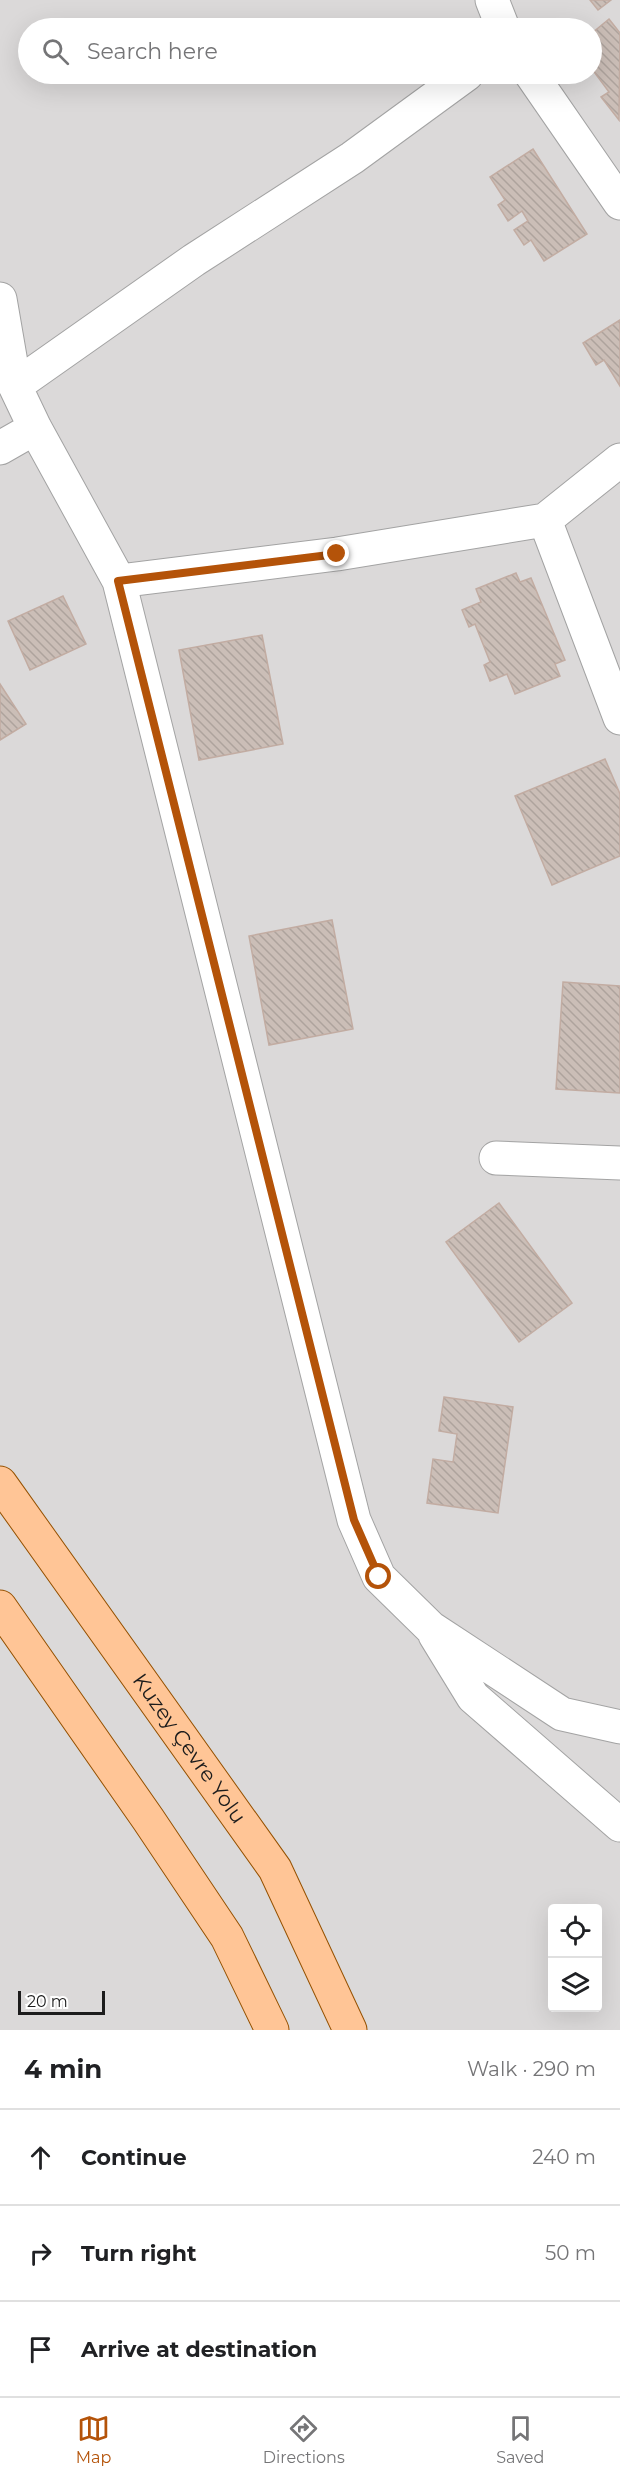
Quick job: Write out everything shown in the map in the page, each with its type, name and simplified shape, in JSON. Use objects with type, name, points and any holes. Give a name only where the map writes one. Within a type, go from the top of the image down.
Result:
[{"type":"main road","name":"Kuzey Çevre Yolu","points":[[0,1483],[275,1869],[350,2030]]},
{"type":"main road","points":[[0,1607],[227,1937],[272,2030]]},
{"type":"street","points":[[492,0],[499,18]]},
{"type":"street","points":[[15,386],[194,260],[352,158],[453,84]]},
{"type":"street","points":[[538,84],[620,203]]},
{"type":"street","points":[[0,299],[15,386],[35,428],[118,581],[354,1520],[379,1577],[431,1628],[562,1714],[620,1727]]},
{"type":"street","points":[[0,448],[35,428]]},
{"type":"street","points":[[118,581],[337,554],[545,520],[620,460]]},
{"type":"street","points":[[545,520],[620,718]]},
{"type":"street","points":[[496,1158],[620,1164]]},
{"type":"street","points":[[431,1628],[472,1697],[620,1825]]},
{"type":"shaded area","points":[[0,0],[620,0],[620,2030],[0,2030]]},
{"type":"building","points":[[590,0],[611,0],[598,10]]},
{"type":"building","points":[[609,19],[620,33],[619,120],[601,97],[609,92],[602,83],[602,25]]},
{"type":"building","points":[[533,149],[587,234],[544,261],[531,240],[524,245],[514,230],[528,221],[522,211],[508,221],[498,205],[505,200],[490,177]]},
{"type":"building","points":[[620,320],[620,386],[604,360],[596,365],[583,343]]},
{"type":"building","points":[[516,573],[520,582],[531,578],[565,660],[555,664],[560,676],[515,694],[507,674],[490,681],[484,665],[490,662],[475,624],[469,627],[462,610],[481,602],[476,589]]},
{"type":"building","points":[[63,596],[86,644],[30,670],[8,621]]},
{"type":"building","points":[[262,635],[283,744],[199,760],[179,650]]},
{"type":"building","points":[[0,684],[26,724],[0,740]]},
{"type":"building","points":[[605,759],[620,794],[620,856],[552,885],[515,796]]},
{"type":"building","points":[[332,920],[353,1029],[269,1045],[249,936]]},
{"type":"building","points":[[563,982],[620,986],[620,1093],[556,1089]]},
{"type":"building","points":[[499,1203],[572,1303],[519,1342],[446,1242]]},
{"type":"building","points":[[444,1397],[513,1407],[498,1513],[427,1503],[433,1459],[453,1462],[457,1434],[439,1431]]},
{"type":"route","points":[[337,554],[118,581],[354,1520],[379,1577]]}]
